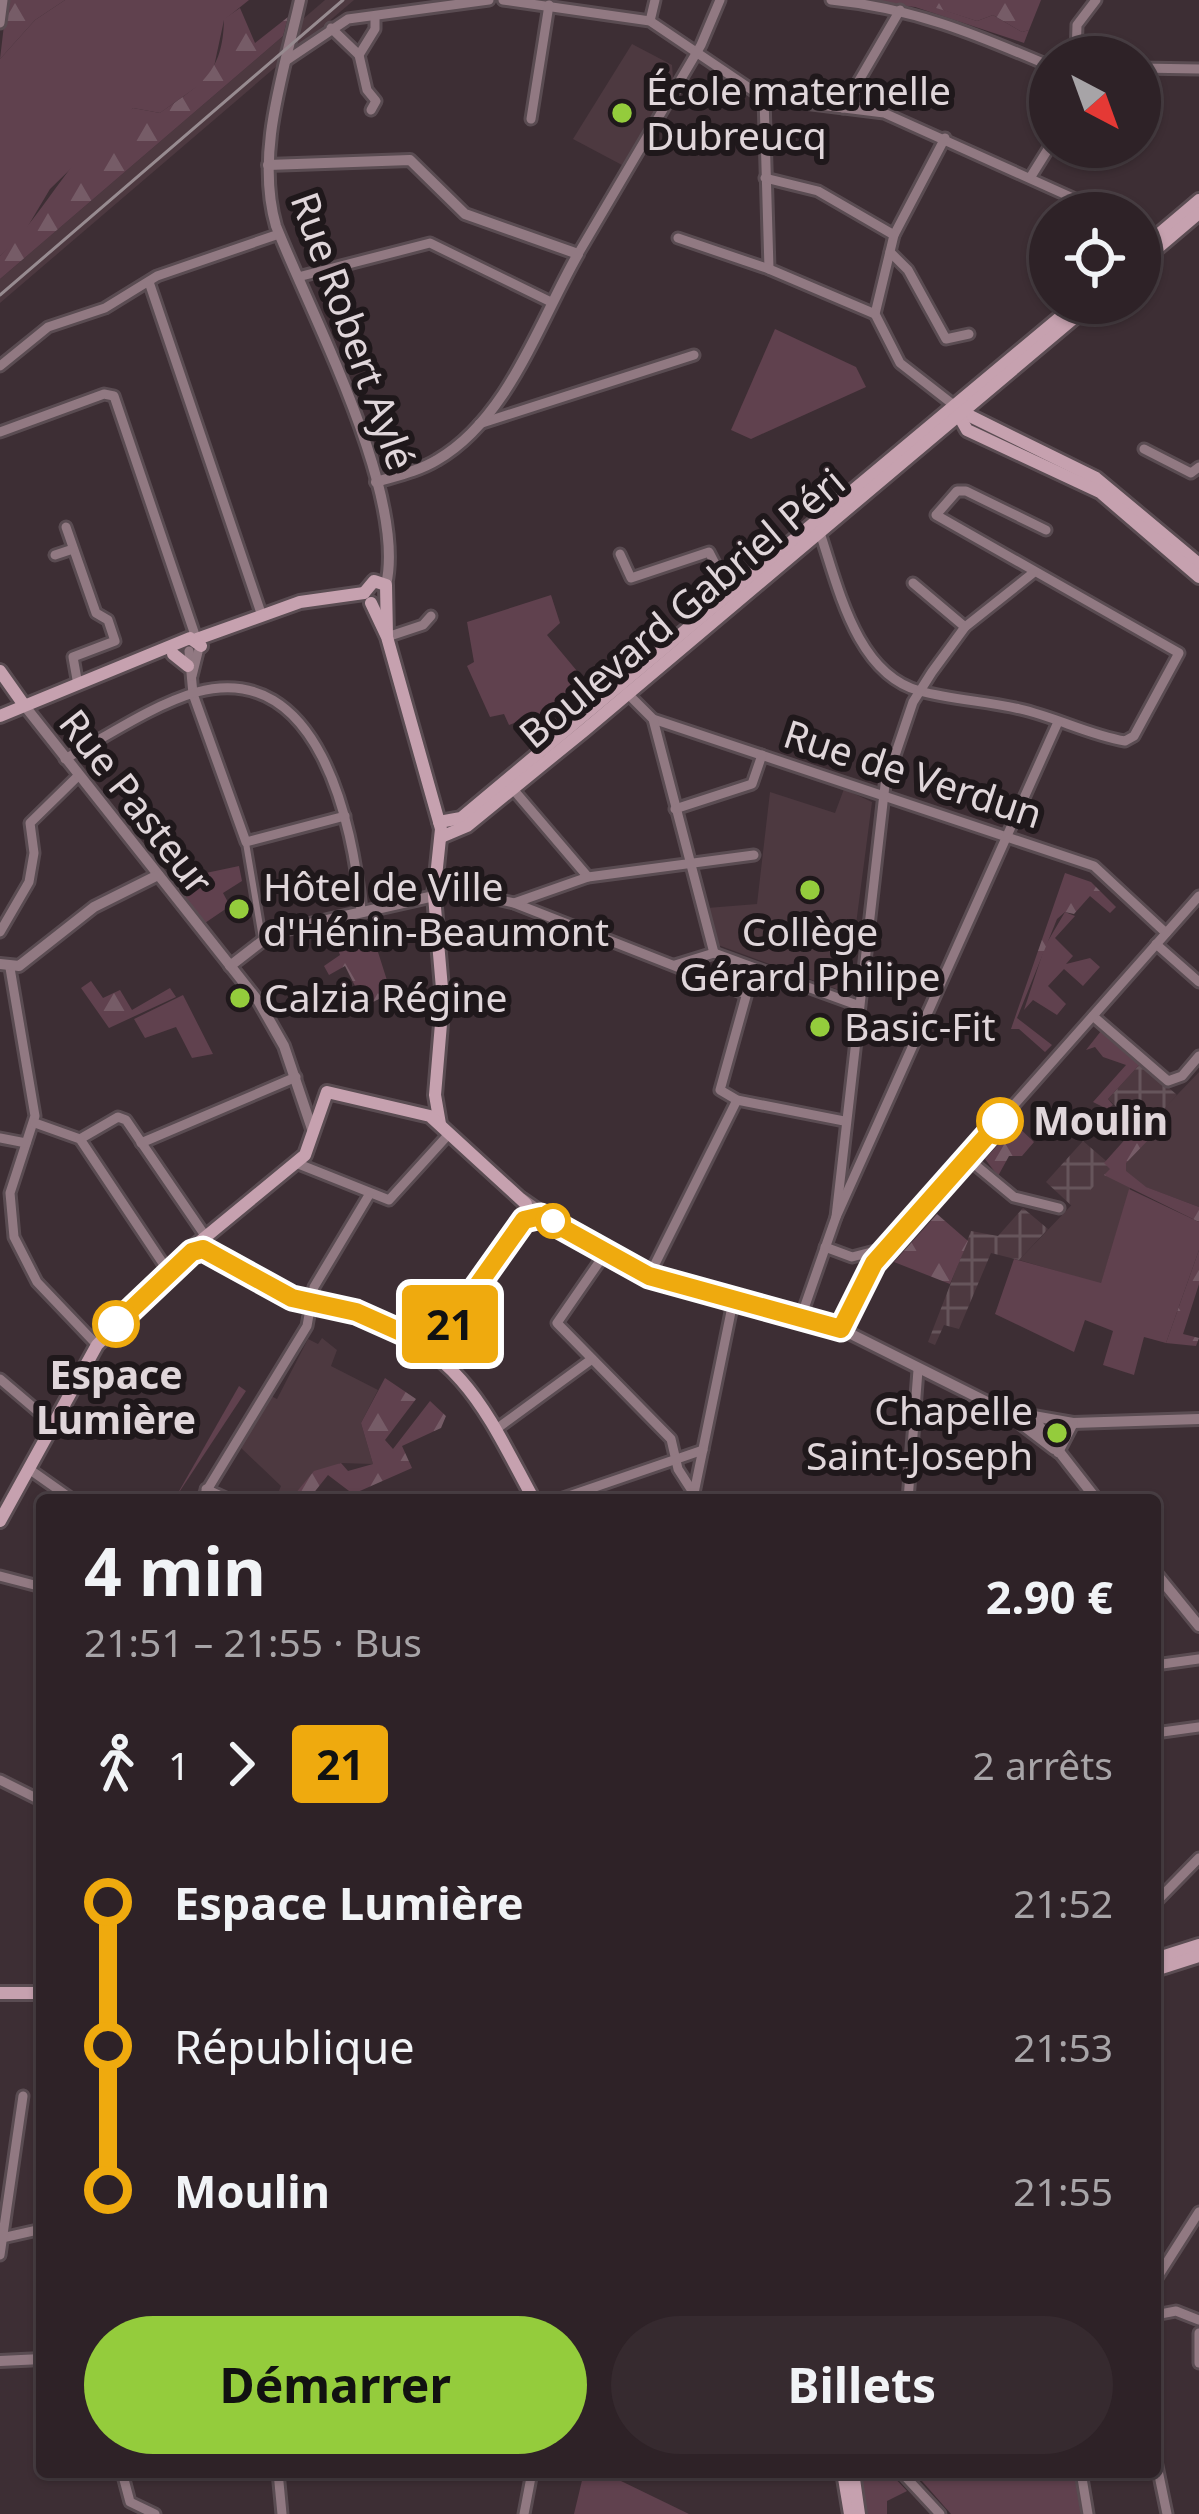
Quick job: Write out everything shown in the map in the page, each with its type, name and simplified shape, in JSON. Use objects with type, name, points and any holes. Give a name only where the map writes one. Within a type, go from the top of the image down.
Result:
[{"type":"main road","points":[[1161,232],[1199,200]]},
{"type":"main road","points":[[1161,245],[1199,213]]},
{"type":"main road","points":[[959,413],[1054,324]]},
{"type":"main road","points":[[959,413],[1068,324]]},
{"type":"main road","points":[[987,393],[990,429]]},
{"type":"main road","points":[[959,413],[1096,478],[1199,564]]},
{"type":"main road","points":[[959,413],[967,430],[1100,492],[1199,578]]},
{"type":"main road","name":"Boulevard Gabriel Péri","points":[[439,822],[461,818],[624,690],[820,533],[959,413]]},
{"type":"main road","name":"Boulevard Gabriel Péri","points":[[441,837],[459,831],[512,788],[731,595],[959,413]]},
{"type":"main road","points":[[0,716],[191,646],[261,613],[376,592]]},
{"type":"main road","name":"Rue Robert Aylé","points":[[376,592],[441,837],[435,891],[443,1000],[435,1095],[444,1130]]},
{"type":"main road","points":[[188,666],[191,646]]},
{"type":"main road","name":"Rue Pasteur","points":[[0,671],[24,705]]},
{"type":"main road","points":[[0,1521],[98,1346],[206,1237],[310,1148],[320,1099],[330,1090],[414,1111],[444,1130],[523,1198],[524,1220],[452,1322],[438,1341],[421,1341]]},
{"type":"main road","points":[[414,1111],[435,1095]]},
{"type":"main road","points":[[226,1222],[221,1238],[229,1258]]},
{"type":"main road","points":[[192,1252],[207,1249],[278,1291],[312,1304],[356,1312],[421,1341],[464,1378]]},
{"type":"main road","points":[[452,1322],[447,1343],[531,1494]]},
{"type":"main road","points":[[1161,1957],[1199,1945]]},
{"type":"main road","points":[[1161,1968],[1199,1956]]},
{"type":"main road","points":[[0,1993],[36,1994]]},
{"type":"main road","points":[[844,2478],[850,2514]]},
{"type":"main road","points":[[854,2478],[859,2514]]},
{"type":"street","points":[[0,23],[3,0]]},
{"type":"street","name":"Rue Robert Aylé","points":[[300,0],[268,165],[279,234],[376,482],[387,551],[376,592]]},
{"type":"street","points":[[287,60],[331,28],[375,16],[489,0]]},
{"type":"street","points":[[503,0],[650,21],[764,98],[884,113],[1060,192]]},
{"type":"street","points":[[650,21],[655,0]]},
{"type":"street","points":[[376,482],[440,459],[479,424],[698,50],[720,0]]},
{"type":"street","points":[[831,0],[900,10],[986,34],[1029,56]]},
{"type":"street","points":[[1077,36],[1077,25],[1096,0]]},
{"type":"street","points":[[532,119],[549,3]]},
{"type":"street","points":[[843,108],[900,10]]},
{"type":"street","points":[[359,56],[375,29],[375,16]]},
{"type":"street","points":[[331,28],[359,56],[367,91],[376,101],[371,110]]},
{"type":"street","points":[[1161,68],[1199,69]]},
{"type":"street","points":[[764,98],[769,269]]},
{"type":"street","points":[[874,314],[894,235],[945,138]]},
{"type":"street","points":[[268,165],[410,160],[465,214],[578,254]]},
{"type":"street","points":[[1030,178],[1036,168]]},
{"type":"street","points":[[765,178],[818,191],[894,235]]},
{"type":"street","points":[[0,366],[41,331],[105,308],[149,282],[279,234]]},
{"type":"street","points":[[678,238],[769,269],[874,314],[900,363],[959,413]]},
{"type":"street","points":[[298,277],[430,243],[551,302]]},
{"type":"street","points":[[890,251],[908,270],[946,339],[969,334]]},
{"type":"street","points":[[149,282],[261,613]]},
{"type":"street","points":[[479,424],[694,356]]},
{"type":"street","points":[[0,432],[110,393],[117,400],[191,646],[192,688]]},
{"type":"street","points":[[1144,449],[1191,472],[1199,467]]},
{"type":"street","points":[[820,533],[861,641],[883,667],[920,691],[985,701],[1126,741],[1134,736],[1179,653],[936,515],[962,490],[1046,530]]},
{"type":"street","points":[[66,526],[96,613],[108,620],[115,641],[73,657],[78,685]]},
{"type":"street","points":[[55,555],[73,549]]},
{"type":"street","points":[[620,554],[631,578],[709,552],[731,595]]},
{"type":"street","points":[[836,1217],[881,796],[920,691],[965,627],[1033,573]]},
{"type":"street","points":[[913,583],[965,627]]},
{"type":"street","points":[[387,637],[423,625],[431,616]]},
{"type":"street","points":[[188,666],[246,842],[262,938]]},
{"type":"street","points":[[65,759],[192,688],[237,691],[295,712],[345,816],[361,910]]},
{"type":"street","name":"Rue de Verdun","points":[[624,690],[652,719],[1101,870],[1166,933]]},
{"type":"street","name":"Rue Pasteur","points":[[24,705],[267,1013],[314,1132]]},
{"type":"street","points":[[652,719],[714,952]]},
{"type":"street","points":[[801,1317],[836,1217],[850,1196],[1058,722]]},
{"type":"street","points":[[675,809],[752,784],[762,755]]},
{"type":"street","points":[[0,932],[28,882],[34,853],[30,824],[79,775]]},
{"type":"street","points":[[512,788],[588,877]]},
{"type":"street","points":[[246,842],[345,816]]},
{"type":"street","points":[[514,903],[588,877],[754,855]]},
{"type":"street","points":[[98,1346],[37,1282],[14,1237],[10,1193],[35,1123],[5,966],[25,963],[94,907],[158,875]]},
{"type":"street","points":[[230,965],[262,938],[435,891],[514,903],[746,994]]},
{"type":"street","points":[[841,1329],[862,1282],[889,1246],[1199,896]]},
{"type":"street","points":[[1156,944],[1199,982]]},
{"type":"street","points":[[675,965],[714,952],[753,971],[856,1006]]},
{"type":"street","points":[[753,971],[718,1082],[722,1093],[844,1121]]},
{"type":"street","points":[[1093,1016],[1168,1081],[1182,1076],[1199,1056]]},
{"type":"street","points":[[141,1143],[296,1077]]},
{"type":"street","points":[[649,1276],[737,1100]]},
{"type":"street","points":[[80,1139],[121,1117],[206,1237]]},
{"type":"street","points":[[35,1123],[80,1139],[170,1274]]},
{"type":"street","points":[[296,1163],[368,1195],[393,1199],[444,1130]]},
{"type":"street","points":[[0,1138],[26,1144]]},
{"type":"street","points":[[968,1158],[1014,1197],[1059,1208]]},
{"type":"street","points":[[837,1193],[850,1196]]},
{"type":"street","points":[[203,1494],[307,1326],[314,1287],[368,1195]]},
{"type":"street","points":[[523,1198],[604,1255],[649,1276],[841,1329],[1005,1411],[1073,1423],[1199,1419]]},
{"type":"street","points":[[524,1220],[550,1218]]},
{"type":"street","points":[[852,1257],[889,1246]]},
{"type":"street","points":[[825,1247],[852,1257],[862,1269],[862,1282]]},
{"type":"street","points":[[604,1255],[556,1320],[670,1439],[675,1462],[694,1494]]},
{"type":"street","points":[[696,1494],[733,1302]]},
{"type":"street","points":[[495,1430],[592,1360]]},
{"type":"street","points":[[908,1494],[918,1370]]},
{"type":"street","points":[[0,1379],[54,1425]]},
{"type":"street","points":[[1005,1411],[1058,1452]]},
{"type":"street","points":[[1033,1418],[1092,1494]]},
{"type":"street","points":[[1058,1452],[1073,1423]]},
{"type":"street","points":[[576,1494],[703,1450]]},
{"type":"street","points":[[29,1468],[65,1494]]},
{"type":"street","points":[[0,1576],[36,1585]]},
{"type":"street","points":[[1161,1579],[1199,1626]]},
{"type":"street","points":[[1161,1664],[1199,1659]]},
{"type":"street","points":[[1161,1732],[1199,1727]]},
{"type":"street","points":[[0,1780],[36,1798]]},
{"type":"street","points":[[1161,1897],[1199,1858]]},
{"type":"street","points":[[0,2255],[23,2096]]},
{"type":"street","points":[[1161,2272],[1199,2212]]},
{"type":"street","points":[[2,2239],[36,2230]]},
{"type":"street","points":[[1161,2314],[1180,2311],[1199,2320]]},
{"type":"street","points":[[1199,2333],[1199,2362]]},
{"type":"street","points":[[0,2361],[36,2359]]},
{"type":"street","points":[[124,2478],[130,2502],[155,2514]]},
{"type":"street","points":[[279,2478],[282,2514]]},
{"type":"street","points":[[524,2514],[531,2478]]},
{"type":"street","points":[[907,2478],[940,2514]]},
{"type":"street","points":[[1082,2478],[1088,2514]]},
{"type":"street","points":[[1160,2478],[1167,2514]]},
{"type":"shaded area","points":[[325,0],[354,0],[0,303],[0,279]]},
{"type":"shaded area","name":"École maternelle Dubreucq","points":[[632,44],[672,65],[673,78],[622,165],[573,139]]},
{"type":"shaded area","name":"Collège Gérard Philipe","points":[[844,789],[872,802],[847,993],[718,945],[707,908],[757,904],[770,792],[835,813]]},
{"type":"shaded area","points":[[1141,1063],[1177,1095],[1143,1132],[1108,1099]]},
{"type":"shaded area","points":[[1199,1072],[1199,1207],[1132,1182],[1101,1284],[1019,1260]]},
{"type":"shaded area","points":[[1083,1141],[1112,1166],[1074,1208],[1046,1182]]},
{"type":"shaded area","points":[[1023,1208],[1048,1229],[1019,1260],[991,1253],[959,1329],[944,1325],[935,1345],[928,1342],[971,1231],[998,1236]]},
{"type":"shaded area","points":[[322,1338],[337,1350],[331,1366],[378,1390],[361,1423],[373,1464],[340,1463],[297,1494],[278,1494],[281,1486],[239,1446],[271,1396],[277,1399],[308,1339],[318,1344]]},
{"type":"green space","points":[[7,0],[65,0],[35,20],[0,59]]},
{"type":"green space","points":[[65,0],[249,0],[224,20],[212,76],[160,113],[133,108],[50,189],[22,236],[0,256],[0,59],[35,20]]},
{"type":"green space","points":[[852,0],[914,0],[977,21],[993,15],[1022,32],[1029,30],[1024,43],[915,7]]},
{"type":"green space","points":[[911,0],[1041,0],[1029,30],[1022,32],[993,15],[977,21]]},
{"type":"green space","points":[[240,8],[255,43],[288,17],[283,36],[0,279],[0,256],[78,159],[133,108],[160,113],[198,85],[219,53],[224,19]]},
{"type":"green space","points":[[775,329],[856,367],[866,387],[751,439],[731,430]]},
{"type":"green space","points":[[551,595],[560,623],[547,635],[597,695],[553,734],[533,716],[509,725],[504,714],[490,717],[467,666],[474,662],[467,622]]},
{"type":"green space","points":[[239,866],[242,881],[223,893],[230,906],[202,925],[179,891],[182,878]]},
{"type":"green space","points":[[1065,873],[1091,882],[1116,907],[1110,913],[1090,896],[1074,914],[1065,912],[1057,919],[1017,1018],[1052,1045],[1045,1052],[1019,1029],[1011,1029]]},
{"type":"green space","points":[[1065,912],[1075,916],[1055,938],[1073,956],[1066,964],[1090,958],[1100,967],[1083,986],[1064,969],[1048,986],[1066,1004],[1057,1015],[1033,1000],[1024,1010],[1045,946]]},
{"type":"green space","points":[[370,927],[391,993],[365,1006],[345,966],[329,975],[324,966],[340,955],[334,938]]},
{"type":"green space","points":[[91,981],[103,998],[120,990],[132,1010],[170,988],[176,997],[109,1028],[81,988]]},
{"type":"green space","points":[[183,995],[213,1054],[192,1058],[176,1027],[145,1038],[134,1019]]},
{"type":"green space","points":[[1101,1031],[1141,1063],[1108,1099],[1113,1105],[1107,1109],[1093,1102],[1126,1065],[1103,1057],[1095,1047],[1086,1050]]},
{"type":"green space","points":[[1016,1125],[1034,1142],[1022,1156],[1009,1156],[998,1176],[985,1159]]},
{"type":"green space","points":[[1137,1126],[1143,1131],[1148,1126],[1152,1136],[1126,1163],[1126,1171],[1146,1187],[1199,1207],[1199,1222],[1104,1175],[1110,1169],[1104,1163]]},
{"type":"green space","points":[[1129,1189],[1199,1222],[1199,1250],[1166,1343],[1144,1337],[1134,1375],[1103,1365],[1113,1331],[1085,1320],[1074,1352],[995,1314],[1014,1259],[1101,1283]]},
{"type":"green space","points":[[937,1214],[968,1241],[950,1284],[894,1262]]},
{"type":"green space","points":[[1199,1250],[1199,1284],[1183,1334],[1199,1338],[1196,1346],[1166,1343]]},
{"type":"green space","points":[[385,1378],[416,1399],[385,1440],[393,1449],[430,1401],[446,1416],[441,1428],[402,1446],[412,1468],[353,1494],[328,1475],[313,1494],[295,1494],[314,1471],[341,1463],[348,1471],[373,1464],[361,1423]]},
{"type":"green space","points":[[239,1386],[246,1391],[177,1494]]},
{"type":"green space","points":[[583,2478],[622,2478],[689,2514],[574,2514]]},
{"type":"green space","points":[[859,2478],[895,2478],[907,2491],[887,2501],[887,2514],[865,2514]]},
{"type":"green space","points":[[919,2478],[1075,2478],[1081,2514],[951,2514]]},
{"type":"railway","points":[[0,295],[343,0]]},
{"type":"bus line","name":"21","points":[[116,1324],[192,1252],[203,1249],[229,1258],[292,1298],[356,1312],[421,1341],[438,1341],[524,1220],[541,1216],[649,1276],[722,1300],[841,1329],[874,1263],[1000,1121]]},
{"type":"place","name":"École maternelle Dubreucq","points":[[622,113]]},
{"type":"place","name":"Collège Gérard Philipe","points":[[810,890]]},
{"type":"place","name":"Hôtel de Ville d'Hénin-Beaumont","points":[[239,909]]},
{"type":"place","name":"Calzia Régine","points":[[240,998]]},
{"type":"place","name":"Basic-Fit","points":[[820,1027]]},
{"type":"place","name":"Moulin","points":[[1000,1121]]},
{"type":"place","name":"Espace Lumière","points":[[116,1324]]},
{"type":"place","name":"Chapelle Saint-Joseph","points":[[1057,1433]]}]
